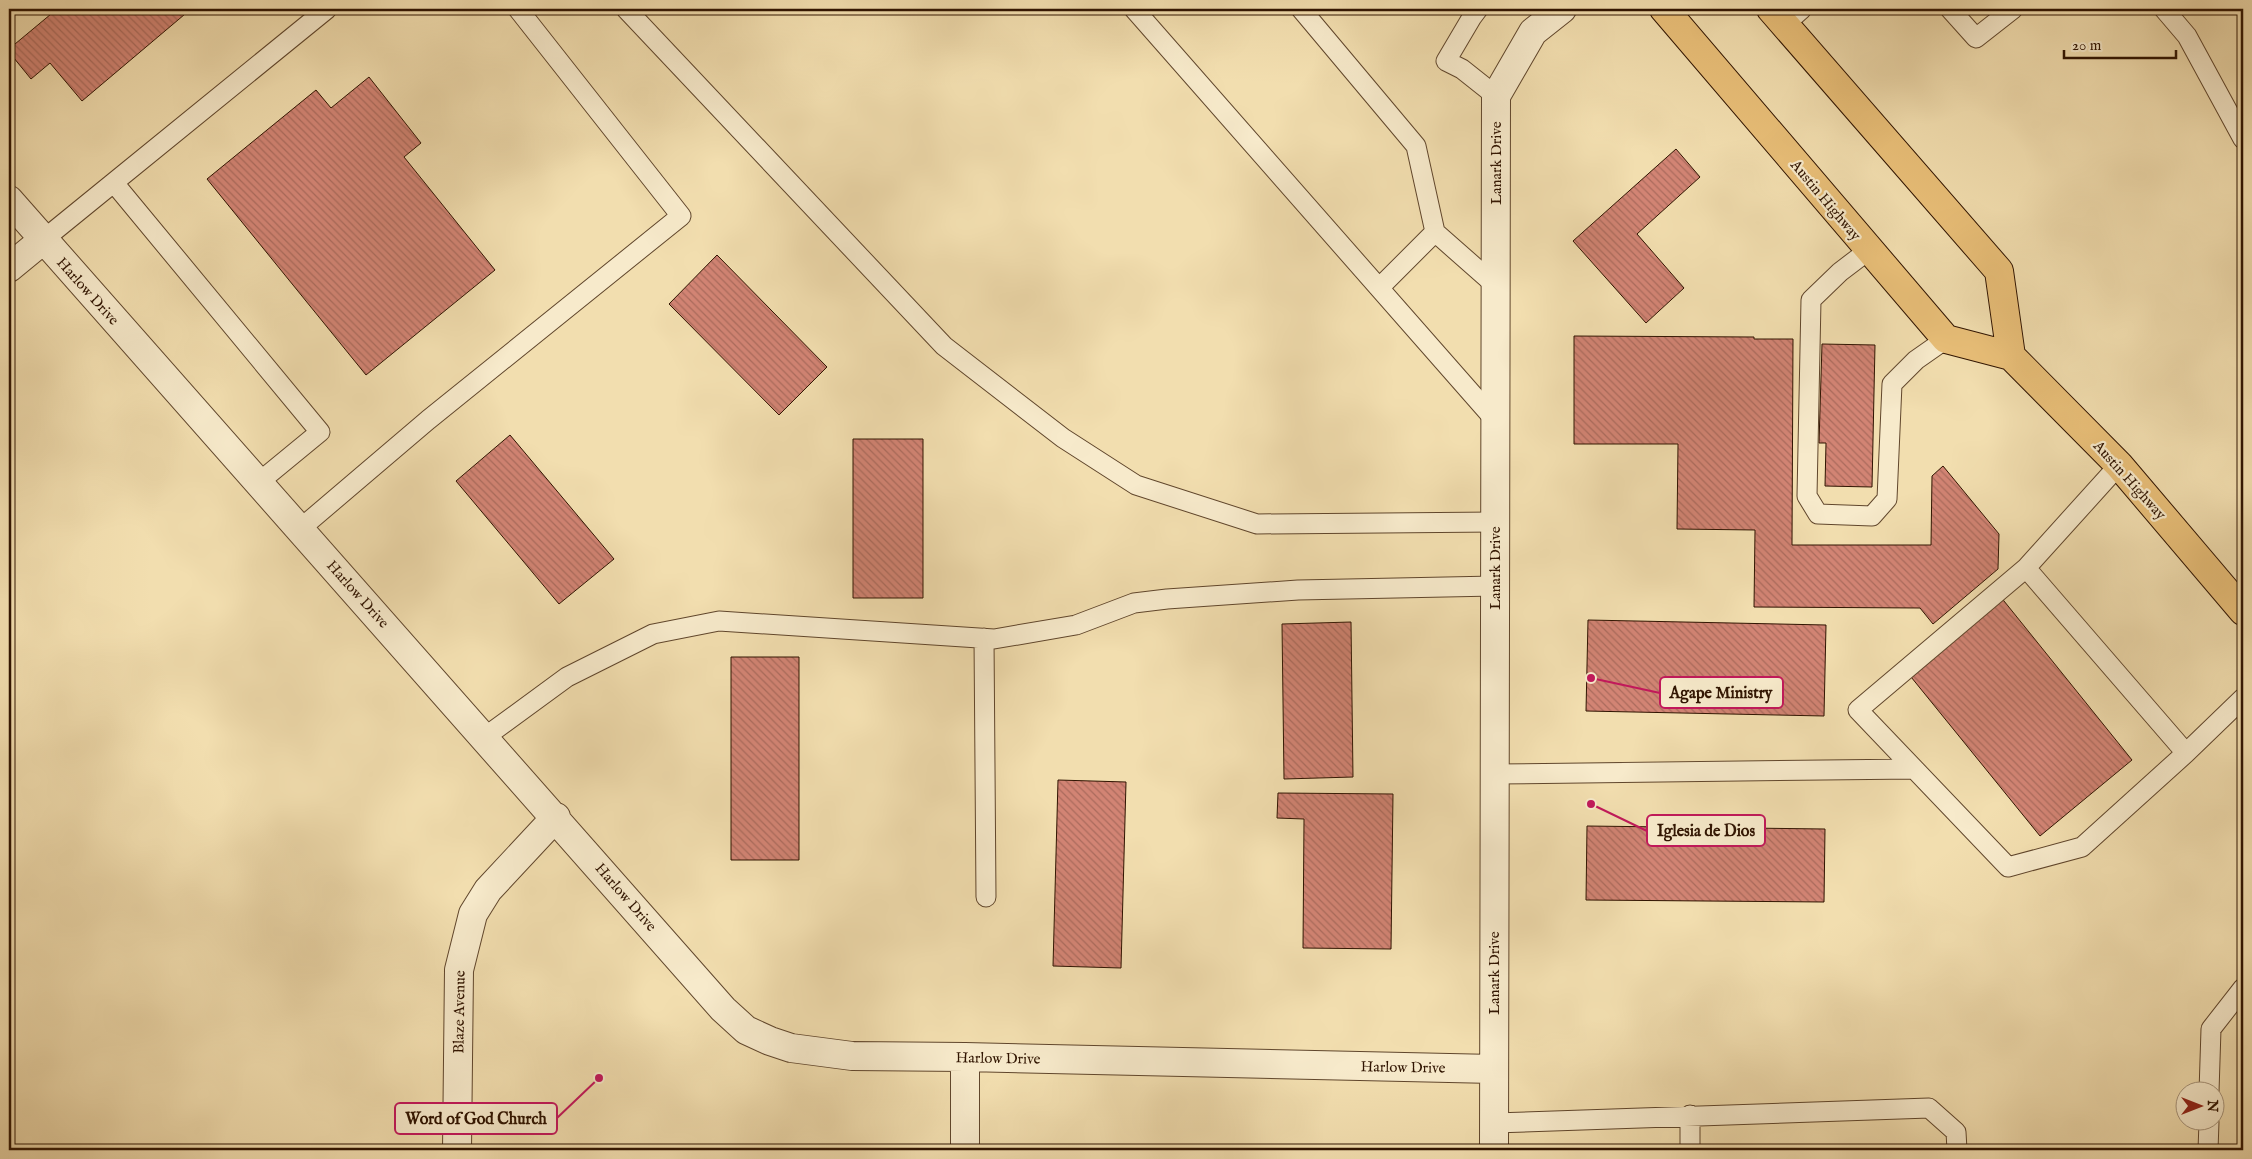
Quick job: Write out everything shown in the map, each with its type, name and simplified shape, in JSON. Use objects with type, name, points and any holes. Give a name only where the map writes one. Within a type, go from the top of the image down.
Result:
[{"type":"main road","name":"Austin Highway","points":[[1664,9],[1946,339]]},
{"type":"main road","points":[[1786,14],[1999,271],[2011,356],[1946,339]]},
{"type":"main road","name":"Austin Highway","points":[[2011,356],[2119,465],[2243,611]]},
{"type":"street","name":"Lanark Drive","points":[[1494,1150],[1496,96],[1533,32],[1562,9]]},
{"type":"street","name":"Harlow Drive","points":[[9,200],[556,817],[723,1009],[746,1030],[770,1042],[791,1048],[852,1056],[1494,1069]]},
{"type":"street","points":[[9,268],[43,240]]},
{"type":"street","name":"Blaze Avenue","points":[[457,1150],[459,970],[473,914],[488,890],[556,817]]},
{"type":"street","points":[[965,1057],[965,1150]]},
{"type":"lane","points":[[43,240],[327,9]]},
{"type":"lane","points":[[300,529],[428,420],[681,216],[518,9]]},
{"type":"lane","points":[[626,9],[944,346],[1063,438],[1136,485],[1257,524],[1495,522]]},
{"type":"lane","points":[[1134,9],[1495,420]]},
{"type":"lane","points":[[1301,9],[1416,146],[1435,232],[1495,285]]},
{"type":"lane","points":[[1478,9],[1446,61],[1462,69],[1496,96]]},
{"type":"lane","points":[[1950,9],[1976,38],[2013,9]]},
{"type":"lane","points":[[2164,9],[2187,36],[2243,139]]},
{"type":"lane","points":[[114,182],[320,432],[258,483]]},
{"type":"lane","points":[[1379,288],[1435,232]]},
{"type":"lane","points":[[1868,250],[1840,272],[1811,300],[1807,496],[1818,514],[1872,516],[1887,499],[1892,384],[1916,360],[1946,339]]},
{"type":"lane","points":[[2119,465],[2026,568],[1858,710],[2008,867],[2082,847],[2186,753],[2243,698]]},
{"type":"lane","points":[[2026,568],[2186,753]]},
{"type":"lane","points":[[485,738],[567,677],[653,634],[719,621],[994,639],[1076,625],[1134,603],[1166,599],[1298,590],[1495,586]]},
{"type":"lane","points":[[984,638],[986,897]]},
{"type":"lane","points":[[1495,774],[1914,769]]},
{"type":"lane","points":[[2209,1082],[2211,1030],[2243,988]]},
{"type":"lane","points":[[1494,1123],[1929,1108],[1956,1132],[1958,1150]]},
{"type":"lane","points":[[1690,1115],[1690,1150]]},
{"type":"lane","points":[[2208,1150],[2209,1132]]},
{"type":"building","points":[[57,9],[191,9],[82,101],[50,63],[31,79],[9,52],[9,49]]},
{"type":"building","points":[[369,77],[421,143],[404,157],[495,270],[366,375],[207,179],[316,90],[331,108]]},
{"type":"building","points":[[1676,149],[1700,177],[1637,234],[1684,288],[1646,323],[1573,241]]},
{"type":"building","points":[[717,255],[827,367],[779,415],[669,304]]},
{"type":"building","points":[[1574,336],[1793,339],[1792,545],[1931,545],[1932,476],[1943,466],[1999,534],[1998,569],[1933,624],[1920,608],[1754,607],[1755,530],[1677,529],[1678,444],[1574,444]]},
{"type":"building","points":[[1822,344],[1875,345],[1872,487],[1825,486],[1826,443],[1819,443]]},
{"type":"building","points":[[510,435],[614,559],[559,604],[456,481]]},
{"type":"building","points":[[853,439],[923,439],[923,598],[853,598]]},
{"type":"building","points":[[2000,596],[2132,760],[2040,836],[1907,672]]},
{"type":"building","points":[[1588,620],[1826,625],[1824,716],[1586,711]]},
{"type":"building","points":[[1351,622],[1353,777],[1284,779],[1282,624]]},
{"type":"building","points":[[731,657],[799,657],[799,860],[731,860]]},
{"type":"building","points":[[1058,780],[1126,782],[1121,968],[1053,966]]},
{"type":"building","points":[[1278,793],[1393,794],[1391,949],[1303,948],[1304,819],[1277,818]]},
{"type":"building","points":[[1587,826],[1825,829],[1824,902],[1586,900]]},
{"type":"place","name":"Agape Ministry","points":[[1591,678]]},
{"type":"place","name":"Iglesia de Dios","points":[[1591,804]]},
{"type":"place","name":"Word of God Church","points":[[599,1078]]}]
